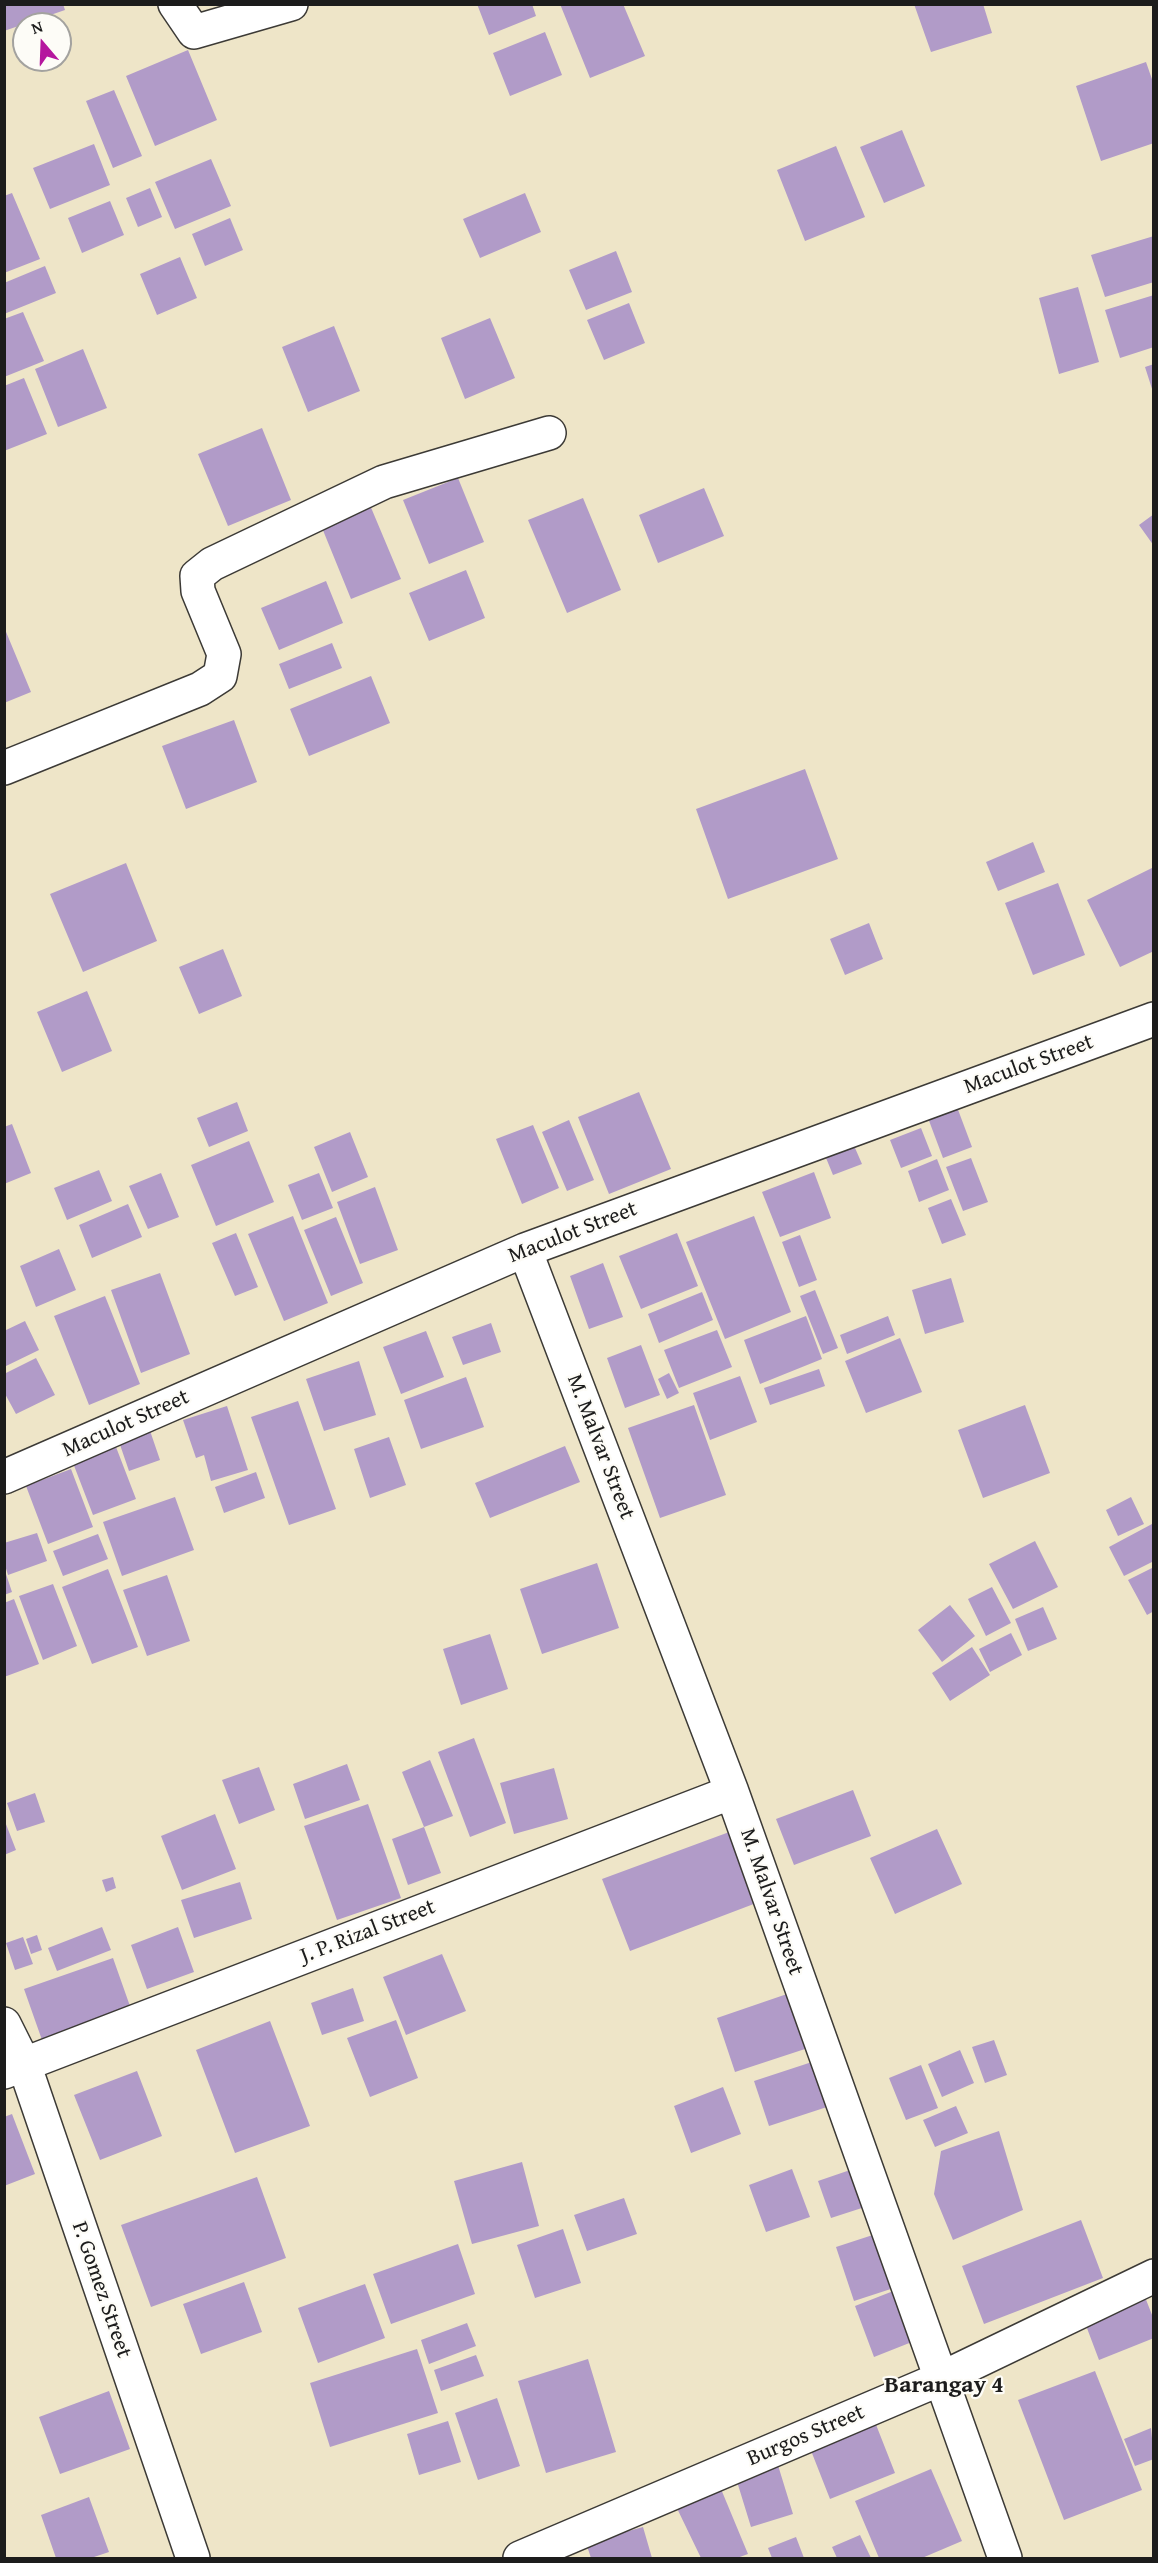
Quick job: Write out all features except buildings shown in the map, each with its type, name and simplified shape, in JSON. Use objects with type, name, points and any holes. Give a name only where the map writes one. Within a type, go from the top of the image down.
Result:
[{"type":"street","points":[[174,4],[194,32],[291,4]]},
{"type":"street","points":[[4,768],[200,689],[220,676],[224,654],[198,591],[197,576],[212,564],[384,482],[549,433]]},
{"type":"street","name":"Maculot Street","points":[[4,1477],[525,1250],[1154,1020]]},
{"type":"street","name":"M. Malvar Street","points":[[525,1250],[732,1792],[1005,2559]]},
{"type":"street","name":"J. P. Rizal Street","points":[[14,2068],[732,1792]]},
{"type":"street","name":"P. Gomez Street","points":[[4,2024],[14,2068],[193,2559]]},
{"type":"street","name":"Burgos Street","points":[[520,2559],[940,2379],[1154,2276]]},
{"type":"district","name":"Barangay 4","points":[[944,2386]]}]
